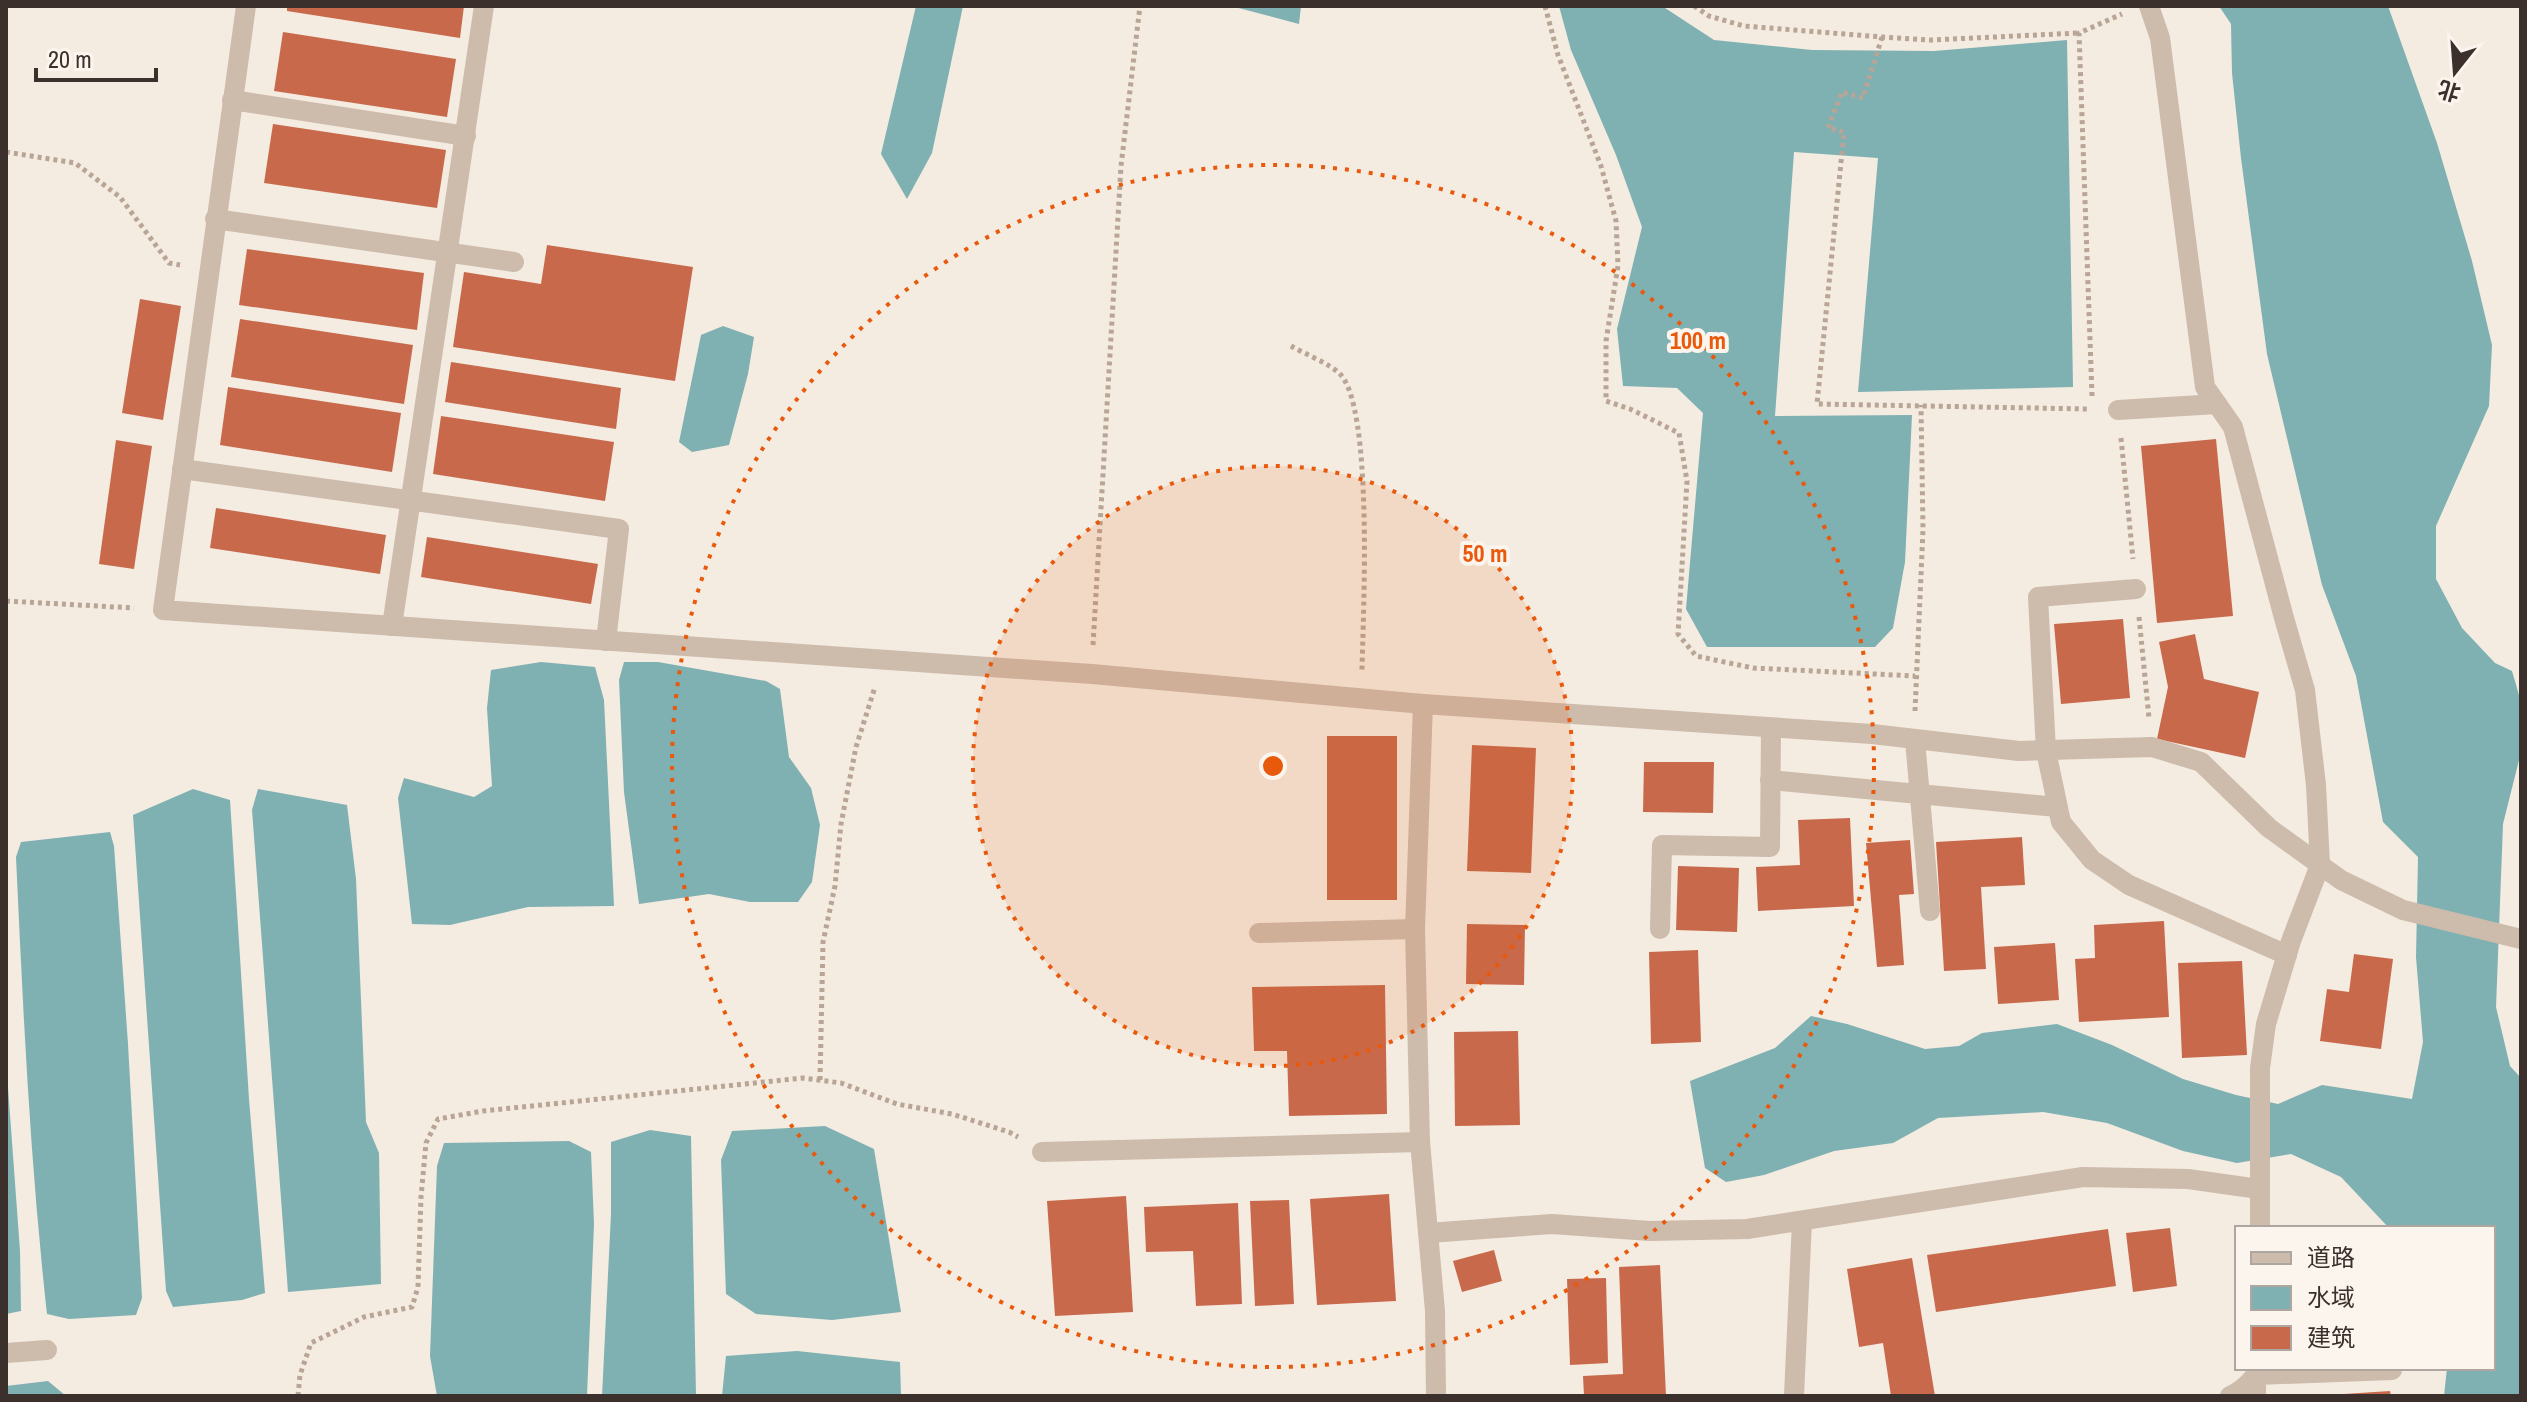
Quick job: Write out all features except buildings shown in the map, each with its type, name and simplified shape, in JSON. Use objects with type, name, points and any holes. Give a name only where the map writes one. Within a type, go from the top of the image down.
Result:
[{"type":"street","points":[[246,6],[163,610],[1092,674],[1423,704],[1872,734],[2019,751],[2152,747],[2201,762],[2269,828],[2341,880],[2403,910],[2517,938]]},
{"type":"street","points":[[392,626],[484,6]]},
{"type":"street","points":[[2149,6],[2160,38],[2205,387],[2233,427],[2305,690],[2316,785],[2320,865],[2266,1024],[2260,1068],[2260,1226]]},
{"type":"street","points":[[232,100],[466,136]]},
{"type":"street","points":[[215,219],[514,262]]},
{"type":"street","points":[[2118,410],[2217,404]]},
{"type":"street","points":[[182,469],[619,529],[606,641]]},
{"type":"street","points":[[2136,589],[2038,597],[2046,751],[2061,822],[2092,860],[2129,885],[2287,955]]},
{"type":"street","points":[[1423,704],[1415,929],[1420,1142],[1435,1311],[1436,1396]]},
{"type":"street","points":[[1660,929],[1662,845],[1770,847],[1771,728]]},
{"type":"street","points":[[1915,740],[1930,911]]},
{"type":"street","points":[[1770,780],[2057,807]]},
{"type":"street","points":[[1259,933],[1415,929]]},
{"type":"street","points":[[1042,1152],[1420,1142]]},
{"type":"street","points":[[1428,1233],[1552,1224],[1650,1231],[1747,1229],[2083,1177],[2259,1179]]},
{"type":"street","points":[[1794,1396],[1802,1221]]},
{"type":"street","points":[[6,1353],[47,1350]]},
{"type":"street","points":[[2230,1396],[2257,1371],[2392,1370]]},
{"type":"street","points":[[2256,1396],[2257,1371]]},
{"type":"path","points":[[1092,674],[1121,166],[1140,6]]},
{"type":"path","points":[[1545,6],[1558,55],[1601,166],[1616,221],[1618,266],[1606,341],[1606,401],[1679,433],[1687,481],[1678,634],[1696,656],[1753,668],[1915,676]]},
{"type":"path","points":[[1694,6],[1709,16],[1744,26],[1931,40],[2079,33],[2128,11]]},
{"type":"path","points":[[1882,37],[1863,98],[1842,92],[1828,128],[1844,132],[1817,404],[2092,409],[2079,33]]},
{"type":"path","points":[[6,152],[75,163],[120,197],[169,263],[209,269]]},
{"type":"path","points":[[1291,346],[1341,374],[1356,410],[1364,480],[1362,699]]},
{"type":"path","points":[[1915,740],[1915,676],[1923,530],[1921,404]]},
{"type":"path","points":[[6,601],[163,610]]},
{"type":"path","points":[[820,1080],[823,942],[835,886],[841,824],[856,747],[883,659]]},
{"type":"path","points":[[298,1396],[300,1375],[311,1343],[364,1317],[412,1307],[418,1287],[426,1143],[438,1119],[483,1111],[803,1078],[841,1083],[897,1104],[952,1114],[1009,1132],[1042,1152]]},
{"type":"water","points":[[916,6],[963,6],[932,153],[907,199],[881,154]]},
{"type":"water","points":[[1231,6],[1301,6],[1299,24]]},
{"type":"water","points":[[1559,6],[1662,6],[1714,40],[1812,50],[1934,51],[2067,40],[2073,387],[1858,392],[1878,158],[1794,152],[1775,416],[1912,415],[1905,562],[1893,628],[1875,647],[1707,647],[1686,609],[1703,413],[1677,388],[1623,386],[1617,329],[1642,227],[1616,155],[1571,50]]},
{"type":"water","points":[[2219,6],[2388,6],[2437,143],[2472,261],[2492,345],[2489,406],[2436,526],[2436,579],[2462,628],[2495,663],[2512,671],[2521,702],[2521,752],[2503,824],[2496,1007],[2510,1066],[2521,1078],[2521,1396],[2444,1396],[2447,1370],[2495,1370],[2495,1226],[2387,1226],[2341,1177],[2291,1154],[2237,1163],[2183,1151],[2107,1123],[2043,1112],[1938,1118],[1893,1143],[1834,1151],[1764,1175],[1726,1182],[1705,1168],[1690,1081],[1775,1048],[1811,1016],[1925,1049],[1959,1046],[1982,1033],[2057,1024],[2112,1045],[2183,1079],[2278,1104],[2322,1085],[2412,1099],[2423,1042],[2416,957],[2418,857],[2383,822],[2356,676],[2322,585],[2267,354],[2241,158],[2232,73],[2231,24]]},
{"type":"water","points":[[723,326],[754,337],[748,374],[729,445],[692,452],[679,442],[701,335]]},
{"type":"water","points":[[541,662],[595,667],[604,700],[614,906],[528,907],[450,925],[412,924],[398,798],[404,778],[474,797],[492,786],[487,708],[491,670]]},
{"type":"water","points":[[624,662],[658,662],[766,681],[780,689],[789,757],[811,788],[820,825],[812,882],[798,902],[750,902],[709,894],[639,904],[624,792],[619,680]]},
{"type":"water","points":[[193,789],[230,800],[265,1293],[242,1300],[173,1307],[166,1291],[133,815]]},
{"type":"water","points":[[258,789],[347,805],[356,879],[366,1122],[379,1153],[381,1284],[288,1292],[252,810]]},
{"type":"water","points":[[110,832],[114,846],[128,1044],[142,1298],[136,1315],[69,1319],[47,1314],[24,1028],[16,857],[21,842]]},
{"type":"water","points":[[6,1060],[20,1251],[21,1311],[6,1314]]},
{"type":"water","points":[[825,1126],[874,1149],[901,1312],[832,1320],[756,1314],[726,1294],[721,1160],[732,1131]]},
{"type":"water","points":[[650,1130],[691,1136],[696,1396],[602,1396],[611,1214],[611,1142]]},
{"type":"water","points":[[569,1141],[591,1152],[594,1224],[587,1396],[437,1396],[430,1356],[437,1166],[444,1143]]},
{"type":"water","points":[[797,1351],[900,1362],[901,1396],[722,1396],[726,1356]]},
{"type":"water","points":[[48,1381],[66,1396],[6,1396],[6,1386]]}]
